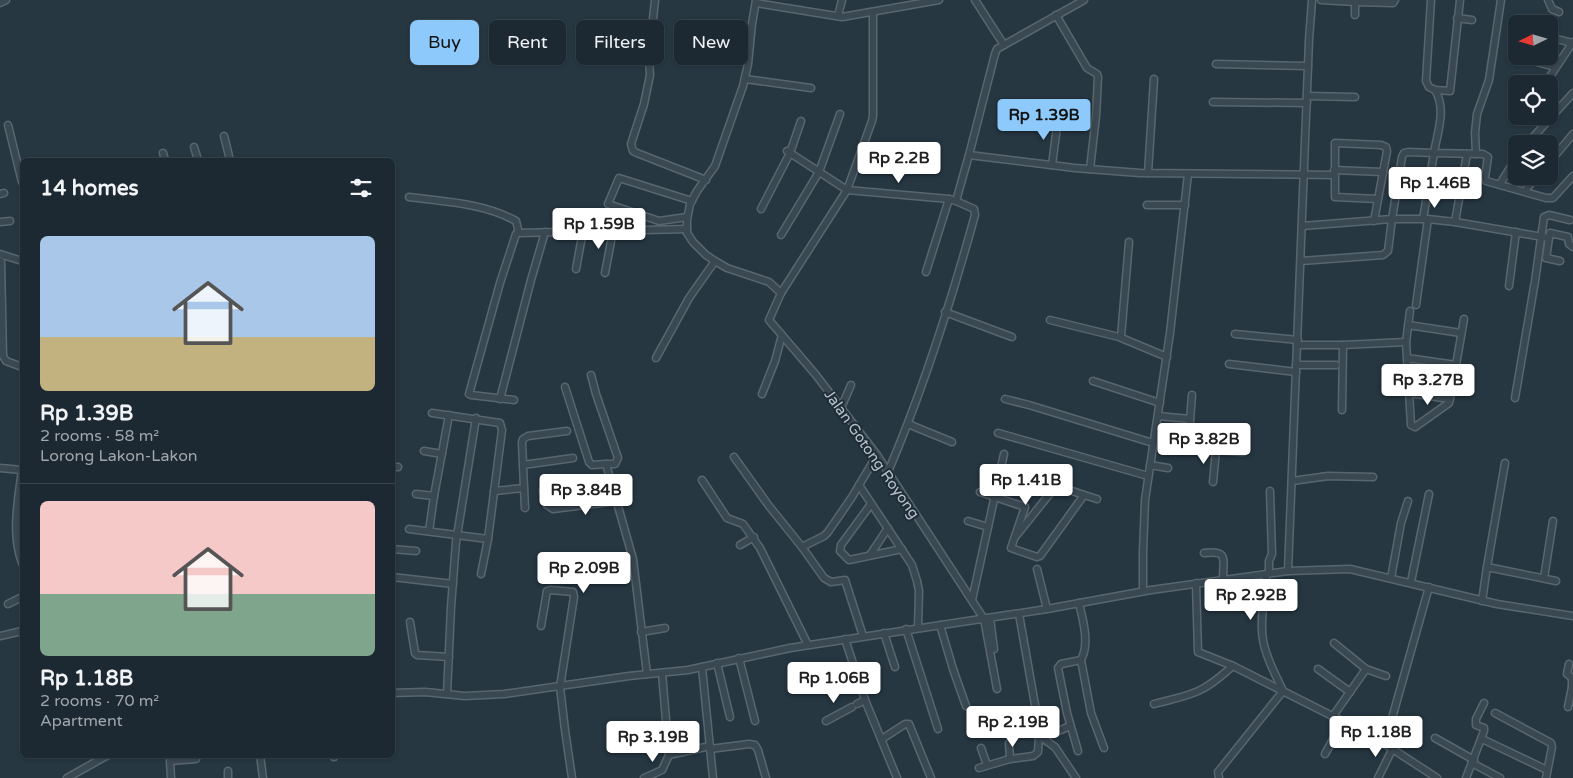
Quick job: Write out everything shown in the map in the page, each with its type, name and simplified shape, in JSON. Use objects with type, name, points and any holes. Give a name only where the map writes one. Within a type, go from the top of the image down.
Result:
[{"type":"street","points":[[0,4],[6,0]]},
{"type":"street","points":[[655,0],[649,58],[650,75],[644,104],[631,144],[633,151],[637,153],[706,180]]},
{"type":"street","points":[[838,16],[842,0]]},
{"type":"street","points":[[873,12],[873,116],[847,190],[781,293],[769,282],[715,262],[693,242],[687,233],[687,217],[692,201],[715,166],[745,79],[756,2],[838,16],[850,16],[939,0]]},
{"type":"street","points":[[975,0],[1004,45]]},
{"type":"street","points":[[956,201],[997,49],[1084,0]]},
{"type":"street","points":[[1288,571],[1312,0]]},
{"type":"street","points":[[1321,0],[1393,2],[1395,0]]},
{"type":"street","points":[[1431,0],[1426,81],[1429,87],[1435,90],[1450,91],[1460,0]]},
{"type":"street","points":[[1476,154],[1475,133],[1477,114],[1489,80],[1500,0]]},
{"type":"street","points":[[1548,0],[1552,9],[1559,12]]},
{"type":"street","points":[[1355,1],[1355,15]]},
{"type":"street","points":[[1056,15],[1087,68],[1097,74],[1098,77],[1098,103],[1090,169]]},
{"type":"street","points":[[1457,18],[1472,20]]},
{"type":"street","points":[[1551,75],[1573,42],[1558,39]]},
{"type":"street","points":[[1216,64],[1308,66]]},
{"type":"street","points":[[1545,65],[1555,68]]},
{"type":"street","points":[[745,79],[812,88]]},
{"type":"street","points":[[1148,173],[1154,79]]},
{"type":"street","points":[[1416,304],[1434,153],[1440,128],[1440,102],[1435,90]]},
{"type":"street","points":[[1535,135],[1572,96]]},
{"type":"street","points":[[1212,102],[1354,97]]},
{"type":"street","points":[[781,235],[819,172],[840,114]]},
{"type":"street","points":[[1052,165],[1058,119]]},
{"type":"street","points":[[761,209],[801,121]]},
{"type":"street","points":[[8,124],[20,174]]},
{"type":"street","points":[[1558,152],[1573,134]]},
{"type":"street","points":[[224,136],[230,158]]},
{"type":"street","points":[[1374,221],[1378,199],[1382,172],[1386,151],[1385,146],[1354,143],[1335,144],[1335,197],[1378,199]]},
{"type":"street","points":[[194,148],[197,158]]},
{"type":"street","points":[[788,152],[847,190],[949,199],[974,209],[975,215],[964,255],[908,424],[888,472]]},
{"type":"street","points":[[1300,261],[1383,255],[1388,250],[1403,154],[1408,152],[1476,154],[1488,157],[1485,180],[1546,198],[1553,198],[1573,176]]},
{"type":"street","points":[[1455,222],[1467,154]]},
{"type":"street","points":[[969,155],[1090,169],[1148,173],[1304,174],[1382,172]]},
{"type":"street","points":[[1500,184],[1508,171]]},
{"type":"street","points":[[1143,591],[1145,500],[1167,357],[1188,174]]},
{"type":"street","points":[[687,217],[659,221],[608,204],[619,178],[692,201]]},
{"type":"street","points":[[1525,191],[1530,185]]},
{"type":"street","points":[[409,197],[472,204],[504,214],[516,221],[519,233]]},
{"type":"street","points":[[926,272],[949,199]]},
{"type":"street","points":[[1147,205],[1185,205]]},
{"type":"street","points":[[1515,398],[1535,281],[1540,236],[1545,216],[1549,214],[1570,220]]},
{"type":"street","points":[[1302,226],[1392,219],[1426,219],[1549,238]]},
{"type":"street","points":[[0,222],[10,221]]},
{"type":"street","points":[[514,400],[471,395],[469,392],[503,274],[515,237],[519,233],[687,229]]},
{"type":"street","points":[[605,273],[613,230]]},
{"type":"street","points":[[576,269],[583,231]]},
{"type":"street","points":[[500,399],[531,280],[546,232]]},
{"type":"street","points":[[1508,286],[1516,232]]},
{"type":"street","points":[[1560,261],[1546,258],[1550,233],[1568,237],[1569,244],[1573,247]]},
{"type":"street","points":[[1121,337],[1129,242]]},
{"type":"street","points":[[20,261],[1,258],[1,345],[4,359],[20,366]]},
{"type":"street","points":[[656,358],[690,298],[715,262]]},
{"type":"street","name":"Jalan Gotong Royong","points":[[781,293],[768,320],[816,375],[876,455],[972,600],[987,618]]},
{"type":"street","points":[[1410,311],[1406,342],[1411,425],[1414,427],[1447,405],[1450,399],[1464,319]]},
{"type":"street","points":[[945,312],[1012,337]]},
{"type":"street","points":[[1050,320],[1121,337],[1167,357]]},
{"type":"street","points":[[1408,325],[1461,334]]},
{"type":"street","points":[[1235,334],[1297,342],[1343,345],[1406,342]]},
{"type":"street","points":[[762,394],[775,361],[782,335]]},
{"type":"street","points":[[1342,410],[1343,345]]},
{"type":"street","points":[[1407,358],[1456,365]]},
{"type":"street","points":[[1229,364],[1296,368],[1336,365]]},
{"type":"street","points":[[565,387],[589,462],[592,465],[615,464],[618,458],[591,375]]},
{"type":"street","points":[[1093,381],[1160,403]]},
{"type":"street","points":[[841,408],[851,385]]},
{"type":"street","points":[[1409,393],[1450,399]]},
{"type":"street","points":[[1192,395],[1188,445],[1190,448],[1243,452]]},
{"type":"street","points":[[1005,399],[1153,443]]},
{"type":"street","points":[[432,413],[476,418],[500,423],[502,427],[488,539],[481,574]]},
{"type":"street","points":[[429,532],[449,415]]},
{"type":"street","points":[[1158,416],[1190,419]]},
{"type":"street","points":[[447,694],[452,584],[457,536],[476,418]]},
{"type":"street","points":[[908,424],[952,442]]},
{"type":"street","points":[[525,508],[522,442],[528,436],[567,431]]},
{"type":"street","points":[[998,433],[1148,476]]},
{"type":"street","points":[[1213,482],[1216,450]]},
{"type":"street","points":[[424,451],[442,454]]},
{"type":"street","points":[[972,600],[1004,454]]},
{"type":"street","points":[[802,547],[828,532],[876,455]]},
{"type":"street","points":[[734,457],[824,578],[831,582],[845,580],[863,636]]},
{"type":"street","points":[[524,465],[573,458]]},
{"type":"street","points":[[1482,600],[1486,567],[1505,463]]},
{"type":"street","points":[[606,464],[633,559],[647,674]]},
{"type":"street","points":[[1150,465],[1168,468]]},
{"type":"street","points":[[0,468],[20,468]]},
{"type":"street","points":[[1001,468],[1097,499]]},
{"type":"street","points":[[1292,481],[1328,476],[1373,477]]},
{"type":"street","points":[[612,480],[550,487],[543,490],[547,505],[553,509],[617,501]]},
{"type":"street","points":[[702,480],[727,518],[741,523],[754,537],[808,645]]},
{"type":"street","points":[[859,485],[912,564],[917,581],[918,628]]},
{"type":"street","points":[[1013,540],[1056,486]]},
{"type":"street","points":[[494,491],[524,488]]},
{"type":"street","points":[[20,490],[16,533],[20,555]]},
{"type":"street","points":[[980,492],[1036,511]]},
{"type":"street","points":[[1270,492],[1272,554],[1267,573],[1261,623],[1263,640],[1271,666],[1283,691]]},
{"type":"street","points":[[416,494],[434,496]]},
{"type":"street","points":[[1411,582],[1429,494]]},
{"type":"street","points":[[1025,507],[1011,546],[1012,549],[1035,557],[1040,556],[1084,495]]},
{"type":"street","points":[[1391,578],[1401,523],[1408,501]]},
{"type":"street","points":[[871,504],[840,549],[848,560],[902,549]]},
{"type":"street","points":[[968,520],[988,527]]},
{"type":"street","points":[[1544,578],[1553,521]]},
{"type":"street","points":[[870,555],[888,528]]},
{"type":"street","points":[[409,529],[488,539]]},
{"type":"street","points":[[740,545],[754,537]]},
{"type":"street","points":[[395,549],[416,551]]},
{"type":"street","points":[[1204,553],[1216,551],[1221,554],[1223,560],[1223,579]]},
{"type":"street","points":[[1486,567],[1556,581]]},
{"type":"street","points":[[395,693],[425,692],[465,696],[504,694],[560,687],[702,667],[738,658],[884,632],[1019,614],[1143,591],[1288,571],[1350,568],[1482,600],[1524,609],[1573,616]]},
{"type":"street","points":[[1037,569],[1047,609]]},
{"type":"street","points":[[395,577],[452,584]]},
{"type":"street","points":[[1196,583],[1198,652],[1232,666],[1343,720],[1385,743],[1437,778]]},
{"type":"street","points":[[1385,743],[1428,587]]},
{"type":"street","points":[[541,626],[547,591],[573,592],[574,597],[560,687],[572,778]]},
{"type":"street","points":[[8,604],[20,598]]},
{"type":"street","points":[[1079,603],[1086,641],[1085,654],[1081,660],[1091,713],[1104,748]]},
{"type":"street","points":[[1019,614],[1045,736],[1055,747],[1076,778]]},
{"type":"street","points":[[987,618],[994,648]]},
{"type":"street","points":[[987,618],[997,689]]},
{"type":"street","points":[[410,622],[415,653],[417,655],[449,657]]},
{"type":"street","points":[[940,625],[966,706]]},
{"type":"street","points":[[641,632],[665,628]]},
{"type":"street","points":[[906,630],[938,729]]},
{"type":"street","points":[[0,636],[20,631]]},
{"type":"street","points":[[884,632],[895,667]]},
{"type":"street","points":[[845,639],[865,700],[897,778]]},
{"type":"street","points":[[1334,643],[1366,669],[1386,676]]},
{"type":"street","points":[[738,658],[755,721]]},
{"type":"street","points":[[1078,751],[1070,726],[1058,668],[1061,664],[1081,660]]},
{"type":"street","points":[[717,663],[730,717]]},
{"type":"street","points":[[1568,707],[1572,687],[1572,678],[1568,674],[1569,664]]},
{"type":"street","points":[[1154,704],[1203,689],[1232,666]]},
{"type":"street","points":[[702,667],[713,778]]},
{"type":"street","points":[[1318,668],[1350,692]]},
{"type":"street","points":[[1333,716],[1366,669]]},
{"type":"street","points":[[644,778],[662,770],[670,754],[662,673]]},
{"type":"street","points":[[1219,778],[1218,772],[1283,691]]},
{"type":"street","points":[[826,721],[865,700]]},
{"type":"street","points":[[1466,778],[1485,729],[1476,724],[1484,703]]},
{"type":"street","points":[[1495,713],[1550,742],[1552,747],[1546,778]]},
{"type":"street","points":[[1325,754],[1343,720]]},
{"type":"street","points":[[882,739],[904,724],[909,724],[931,778]]},
{"type":"street","points":[[979,768],[1010,759],[1035,755],[1038,752],[1040,737],[1070,726]]},
{"type":"street","points":[[1435,738],[1500,778]]},
{"type":"street","points":[[1482,739],[1547,770]]},
{"type":"street","points":[[1009,743],[1010,759]]},
{"type":"street","points":[[670,754],[710,748],[755,745],[766,778]]},
{"type":"street","points":[[981,748],[988,765]]},
{"type":"street","points":[[1378,778],[1393,748]]},
{"type":"street","points":[[67,778],[103,758]]},
{"type":"street","points":[[260,758],[263,778]]},
{"type":"street","points":[[171,778],[171,760],[196,759]]}]
